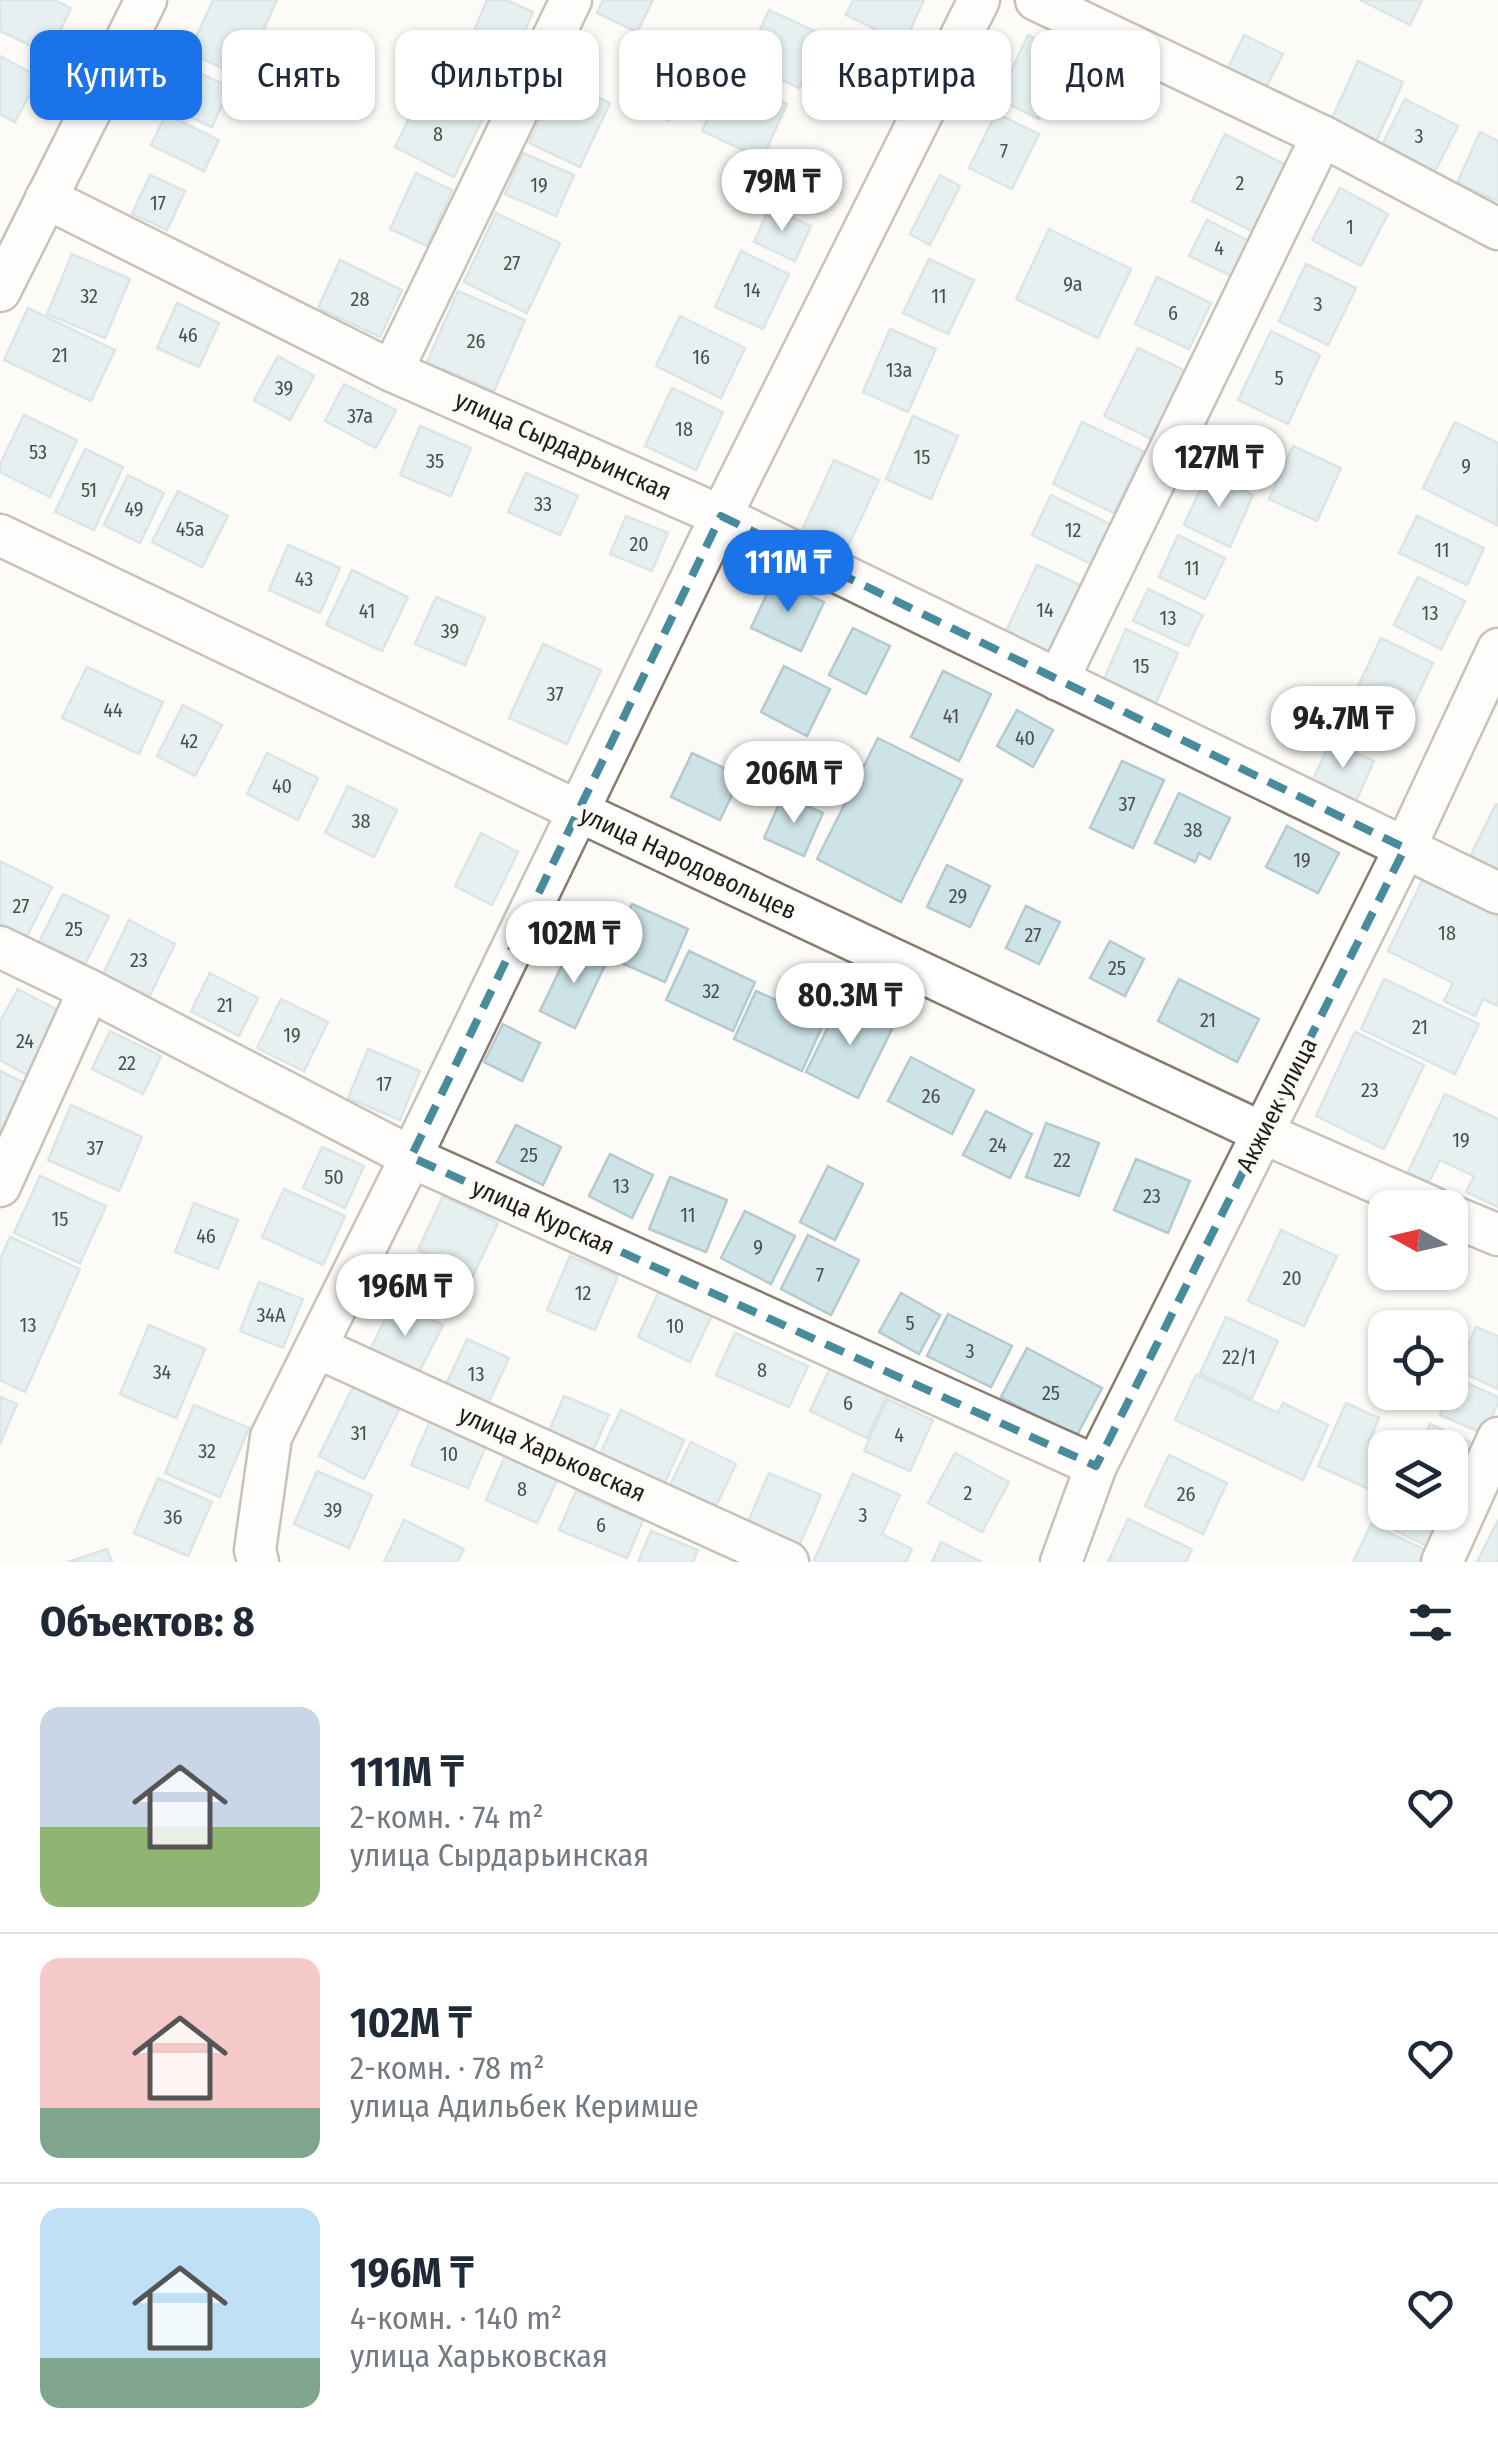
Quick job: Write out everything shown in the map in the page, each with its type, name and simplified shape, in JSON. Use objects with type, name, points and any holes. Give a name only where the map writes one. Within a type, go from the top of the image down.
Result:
[{"type":"street","points":[[0,292],[146,0]]},
{"type":"street","points":[[392,371],[570,0]]},
{"type":"street","points":[[258,1562],[254,1550],[272,1437],[721,516],[978,0]]},
{"type":"street","points":[[1036,0],[1322,136],[1498,229]]},
{"type":"street","points":[[1058,680],[1322,136]]},
{"type":"street","name":"улица Сырдарьинская","points":[[46,198],[392,371],[721,516],[1498,893]]},
{"type":"street","name":"улица Народовольцев","points":[[0,536],[578,812],[1393,1190]]},
{"type":"street","name":"Акжиек улица","points":[[1061,1562],[1096,1466],[1406,848],[1498,649]]},
{"type":"street","name":"улица Курская","points":[[0,947],[411,1157],[1096,1466]]},
{"type":"street","points":[[0,1186],[89,990]]},
{"type":"street","points":[[1468,1222],[1498,1236]]},
{"type":"street","name":"улица Харьковская","points":[[316,1347],[788,1562]]},
{"type":"street","points":[[1442,1562],[1498,1438]]},
{"type":"highlighted area","points":[[721,516],[1405,848],[1096,1466],[411,1157]]},
{"type":"building","points":[[0,0],[54,0],[71,8],[60,30],[30,30],[30,45],[0,31]]},
{"type":"building","points":[[213,0],[277,0],[263,30],[222,30],[222,68],[202,59],[199,30]]},
{"type":"building","points":[[487,0],[506,0],[533,12],[525,30],[474,30]]},
{"type":"building","points":[[603,0],[653,0],[638,30],[597,13]]},
{"type":"building","points":[[853,0],[924,0],[910,30],[877,30],[846,15]]},
{"type":"building","points":[[1360,0],[1422,0],[1410,25]]},
{"type":"building","points":[[769,10],[812,30],[802,30],[799,88],[782,80],[782,30],[760,30]]},
{"type":"building","points":[[1028,35],[1031,36],[1031,115],[1011,105],[1011,71]]},
{"type":"building","points":[[1244,35],[1283,54],[1264,91],[1226,72]]},
{"type":"building","points":[[0,56],[30,72],[30,94],[15,122],[0,114]]},
{"type":"building","points":[[1358,61],[1403,82],[1375,144],[1330,123]]},
{"type":"building","points":[[202,74],[222,83],[222,105],[212,127],[196,120],[202,120]]},
{"type":"building","points":[[599,98],[610,103],[580,167],[529,143],[540,120],[599,120]]},
{"type":"building","points":[[1405,99],[1458,126],[1434,173],[1381,147]]},
{"type":"building","points":[[163,120],[178,120],[219,140],[204,171],[151,145]]},
{"type":"building","points":[[408,120],[482,120],[454,177],[395,147]]},
{"type":"building","points":[[707,120],[780,120],[762,159],[702,131]]},
{"type":"building","points":[[993,120],[1010,120],[1039,134],[1012,189],[969,168]]},
{"type":"building","points":[[1480,132],[1498,141],[1498,201],[1457,183]]},
{"type":"building","points":[[1225,134],[1288,166],[1254,232],[1192,201]]},
{"type":"building","points":[[523,153],[574,175],[556,216],[505,194]]},
{"type":"building","points":[[416,173],[452,190],[427,246],[390,229]]},
{"type":"building","points":[[150,175],[185,191],[167,230],[132,214]]},
{"type":"building","points":[[940,175],[960,186],[930,245],[910,234]]},
{"type":"building","points":[[1340,188],[1388,214],[1361,266],[1312,240]]},
{"type":"building","points":[[770,207],[811,226],[795,261],[754,242]]},
{"type":"building","points":[[496,213],[560,243],[527,313],[464,282]]},
{"type":"building","points":[[1207,220],[1249,241],[1232,276],[1189,256]]},
{"type":"building","points":[[1049,229],[1131,269],[1098,338],[1016,299]]},
{"type":"building","points":[[741,251],[789,274],[763,329],[715,307]]},
{"type":"building","points":[[72,254],[130,279],[105,338],[47,314]]},
{"type":"building","points":[[929,259],[974,280],[948,334],[903,313]]},
{"type":"building","points":[[340,260],[402,290],[380,337],[318,308]]},
{"type":"building","points":[[1306,264],[1356,288],[1328,345],[1279,321]]},
{"type":"building","points":[[1157,277],[1211,303],[1189,349],[1135,324]]},
{"type":"building","points":[[458,291],[525,320],[494,391],[427,362]]},
{"type":"building","points":[[177,303],[219,323],[199,367],[157,348]]},
{"type":"building","points":[[28,308],[115,350],[91,401],[4,360]]},
{"type":"building","points":[[680,316],[745,348],[721,398],[656,366]]},
{"type":"building","points":[[890,329],[936,349],[908,412],[863,392]]},
{"type":"building","points":[[1271,331],[1320,355],[1288,424],[1238,400]]},
{"type":"building","points":[[1138,348],[1188,372],[1154,440],[1104,416]]},
{"type":"building","points":[[278,356],[314,376],[290,420],[254,400]]},
{"type":"building","points":[[344,384],[396,410],[376,448],[325,421]]},
{"type":"building","points":[[672,388],[723,412],[696,470],[645,446]]},
{"type":"building","points":[[24,415],[77,440],[50,497],[0,472],[0,464]]},
{"type":"building","points":[[913,416],[958,436],[931,499],[886,479]]},
{"type":"building","points":[[1082,422],[1143,451],[1114,513],[1053,484]]},
{"type":"building","points":[[1455,422],[1498,443],[1497,525],[1423,488]]},
{"type":"building","points":[[420,426],[471,448],[451,496],[400,475]]},
{"type":"building","points":[[1293,446],[1341,468],[1317,521],[1269,499]]},
{"type":"building","points":[[85,449],[123,467],[94,530],[55,512]]},
{"type":"building","points":[[834,460],[879,480],[843,557],[799,537]]},
{"type":"building","points":[[526,473],[578,496],[560,535],[508,512]]},
{"type":"building","points":[[1207,474],[1253,495],[1230,547],[1184,525]]},
{"type":"building","points":[[128,475],[164,493],[140,543],[104,525]]},
{"type":"building","points":[[178,491],[228,516],[202,567],[152,542]]},
{"type":"building","points":[[1051,495],[1114,526],[1095,566],[1032,535]]},
{"type":"building","points":[[626,516],[668,533],[652,571],[610,554]]},
{"type":"building","points":[[1417,516],[1484,548],[1467,585],[1399,553]]},
{"type":"building","points":[[1178,535],[1225,558],[1205,599],[1159,577]]},
{"type":"building","points":[[288,545],[340,568],[320,613],[269,590]]},
{"type":"building","points":[[1037,565],[1085,587],[1052,655],[1005,633]]},
{"type":"building","points":[[352,570],[408,597],[382,651],[326,625]]},
{"type":"building","points":[[1418,577],[1465,601],[1441,649],[1394,625]]},
{"type":"building","points":[[774,579],[824,602],[801,651],[751,628]]},
{"type":"building","points":[[1148,589],[1203,615],[1188,646],[1133,621]]},
{"type":"building","points":[[436,597],[485,618],[465,665],[415,644]]},
{"type":"building","points":[[853,628],[890,646],[866,694],[829,675]]},
{"type":"building","points":[[1126,629],[1178,653],[1156,703],[1104,679]]},
{"type":"building","points":[[1381,638],[1433,663],[1404,724],[1352,699]]},
{"type":"building","points":[[543,644],[601,670],[567,744],[509,718]]},
{"type":"building","points":[[784,666],[830,689],[807,736],[761,712]]},
{"type":"building","points":[[87,667],[163,702],[139,754],[62,718]]},
{"type":"building","points":[[943,671],[991,694],[959,761],[911,737]]},
{"type":"building","points":[[183,705],[222,725],[195,776],[157,756]]},
{"type":"building","points":[[1017,710],[1053,730],[1033,767],[997,746]]},
{"type":"building","points":[[878,738],[962,780],[901,902],[817,859]]},
{"type":"building","points":[[1330,742],[1374,761],[1356,801],[1312,782]]},
{"type":"building","points":[[267,753],[318,778],[298,820],[247,794]]},
{"type":"building","points":[[692,753],[741,776],[720,820],[671,797]]},
{"type":"building","points":[[1122,761],[1164,780],[1133,848],[1090,828]]},
{"type":"building","points":[[348,786],[397,810],[374,857],[325,833]]},
{"type":"building","points":[[1179,793],[1230,818],[1210,859],[1199,853],[1195,862],[1155,843]]},
{"type":"building","points":[[783,795],[823,813],[804,856],[764,838]]},
{"type":"building","points":[[1498,805],[1498,873],[1469,859]]},
{"type":"building","points":[[1287,826],[1339,853],[1318,893],[1266,867]]},
{"type":"building","points":[[481,833],[518,852],[492,905],[455,886]]},
{"type":"building","points":[[0,861],[52,887],[26,938],[0,924]]},
{"type":"building","points":[[947,865],[990,886],[970,927],[927,907]]},
{"type":"building","points":[[1423,879],[1498,915],[1498,1006],[1483,999],[1475,1016],[1444,1001],[1453,983],[1388,951]]},
{"type":"building","points":[[63,894],[109,916],[85,964],[39,942]]},
{"type":"building","points":[[632,904],[688,929],[665,982],[608,957]]},
{"type":"building","points":[[1026,906],[1060,922],[1039,964],[1006,948]]},
{"type":"building","points":[[129,920],[175,944],[148,999],[102,976]]},
{"type":"building","points":[[1110,941],[1144,959],[1125,996],[1090,978]]},
{"type":"building","points":[[572,944],[607,961],[575,1028],[540,1011]]},
{"type":"building","points":[[689,951],[755,982],[733,1031],[666,1000]]},
{"type":"building","points":[[210,973],[258,998],[239,1036],[191,1011]]},
{"type":"building","points":[[1179,979],[1259,1019],[1237,1062],[1158,1021]]},
{"type":"building","points":[[1384,979],[1479,1024],[1455,1074],[1361,1029]]},
{"type":"building","points":[[18,989],[65,1014],[31,1077],[0,1060],[0,1021]]},
{"type":"building","points":[[756,991],[824,1022],[802,1071],[734,1039]]},
{"type":"building","points":[[843,997],[895,1023],[858,1098],[806,1072]]},
{"type":"building","points":[[281,999],[328,1022],[304,1071],[257,1048]]},
{"type":"building","points":[[503,1024],[540,1043],[522,1081],[484,1062]]},
{"type":"building","points":[[110,1031],[161,1056],[143,1094],[92,1069]]},
{"type":"building","points":[[1355,1032],[1424,1065],[1384,1149],[1316,1116]]},
{"type":"building","points":[[368,1049],[420,1071],[400,1120],[348,1098]]},
{"type":"building","points":[[911,1057],[974,1090],[952,1134],[888,1101]]},
{"type":"building","points":[[0,1071],[31,1086],[7,1136],[0,1133]]},
{"type":"building","points":[[1445,1094],[1498,1119],[1498,1207],[1468,1193],[1474,1176],[1440,1160],[1429,1182],[1408,1172]]},
{"type":"building","points":[[71,1105],[142,1137],[119,1191],[48,1160]]},
{"type":"building","points":[[986,1111],[1032,1134],[1010,1178],[963,1155]]},
{"type":"building","points":[[1046,1123],[1099,1143],[1079,1196],[1026,1177]]},
{"type":"building","points":[[516,1125],[561,1147],[543,1185],[497,1162]]},
{"type":"building","points":[[322,1147],[364,1166],[345,1208],[303,1188]]},
{"type":"building","points":[[610,1154],[653,1175],[632,1218],[589,1196]]},
{"type":"building","points":[[1136,1159],[1190,1181],[1168,1233],[1114,1210]]},
{"type":"building","points":[[828,1166],[863,1184],[835,1240],[800,1222]]},
{"type":"building","points":[[40,1176],[106,1206],[80,1263],[14,1233]]},
{"type":"building","points":[[670,1177],[727,1200],[706,1252],[649,1229]]},
{"type":"building","points":[[284,1189],[345,1216],[323,1265],[262,1237]]},
{"type":"building","points":[[443,1196],[498,1223],[473,1276],[418,1250]]},
{"type":"building","points":[[194,1203],[238,1220],[218,1269],[175,1252]]},
{"type":"building","points":[[745,1211],[795,1236],[771,1284],[721,1258]]},
{"type":"building","points":[[1281,1230],[1337,1256],[1304,1326],[1248,1301]]},
{"type":"building","points":[[808,1235],[859,1260],[831,1315],[781,1289]]},
{"type":"building","points":[[10,1237],[80,1269],[25,1392],[0,1380],[0,1259]]},
{"type":"building","points":[[570,1256],[618,1276],[595,1330],[547,1310]]},
{"type":"building","points":[[259,1282],[303,1299],[283,1348],[240,1331]]},
{"type":"building","points":[[659,1291],[712,1315],[690,1362],[638,1337]]},
{"type":"building","points":[[901,1293],[940,1315],[919,1354],[879,1332]]},
{"type":"building","points":[[394,1301],[443,1325],[416,1378],[368,1354]]},
{"type":"building","points":[[948,1314],[1012,1346],[991,1387],[927,1356]]},
{"type":"building","points":[[1226,1317],[1278,1341],[1252,1398],[1200,1374]]},
{"type":"building","points":[[149,1325],[205,1349],[176,1418],[120,1394]]},
{"type":"building","points":[[1476,1327],[1498,1336],[1498,1389],[1468,1375],[1468,1345]]},
{"type":"building","points":[[735,1333],[808,1366],[789,1407],[716,1375]]},
{"type":"building","points":[[467,1339],[509,1358],[485,1410],[443,1391]]},
{"type":"building","points":[[1027,1348],[1102,1388],[1076,1437],[1001,1397]]},
{"type":"building","points":[[830,1368],[887,1395],[867,1438],[810,1411]]},
{"type":"building","points":[[1196,1375],[1278,1413],[1283,1403],[1328,1425],[1303,1480],[1175,1420]]},
{"type":"building","points":[[1468,1383],[1498,1397],[1484,1434],[1440,1415],[1442,1410],[1468,1410]]},
{"type":"building","points":[[353,1387],[399,1410],[364,1479],[319,1456]]},
{"type":"building","points":[[564,1396],[609,1415],[592,1452],[548,1433]]},
{"type":"building","points":[[0,1397],[17,1404],[0,1444]]},
{"type":"building","points":[[887,1399],[933,1420],[910,1471],[864,1451]]},
{"type":"building","points":[[1346,1403],[1379,1418],[1374,1430],[1368,1430],[1368,1488],[1318,1466]]},
{"type":"building","points":[[194,1405],[249,1428],[220,1497],[165,1473]]},
{"type":"building","points":[[621,1410],[684,1440],[664,1484],[600,1454]]},
{"type":"building","points":[[430,1421],[487,1444],[468,1488],[411,1465]]},
{"type":"building","points":[[1468,1441],[1477,1445],[1468,1466]]},
{"type":"building","points":[[691,1442],[736,1464],[716,1506],[670,1485]]},
{"type":"building","points":[[955,1453],[1009,1482],[982,1532],[928,1503]]},
{"type":"building","points":[[506,1454],[558,1478],[537,1523],[486,1500]]},
{"type":"building","points":[[1169,1455],[1227,1483],[1203,1534],[1145,1506]]},
{"type":"building","points":[[317,1471],[372,1495],[349,1548],[294,1524]]},
{"type":"building","points":[[769,1473],[821,1495],[799,1546],[747,1524]]},
{"type":"building","points":[[853,1474],[900,1495],[882,1534],[912,1549],[906,1562],[814,1560]]},
{"type":"building","points":[[158,1478],[212,1502],[188,1556],[134,1533]]},
{"type":"building","points":[[576,1491],[643,1520],[627,1558],[559,1530]]},
{"type":"building","points":[[1128,1519],[1192,1549],[1186,1562],[1108,1562]]},
{"type":"building","points":[[404,1520],[464,1549],[457,1562],[384,1562]]},
{"type":"building","points":[[1498,1520],[1498,1562],[1477,1562]]},
{"type":"building","points":[[1368,1530],[1384,1530],[1428,1551],[1423,1562],[1353,1562]]},
{"type":"building","points":[[1394,1530],[1437,1530],[1429,1547]]},
{"type":"building","points":[[651,1531],[698,1550],[693,1562],[638,1562]]},
{"type":"building","points":[[941,1542],[982,1562],[932,1562]]},
{"type":"building","points":[[107,1549],[112,1562],[68,1562]]}]
